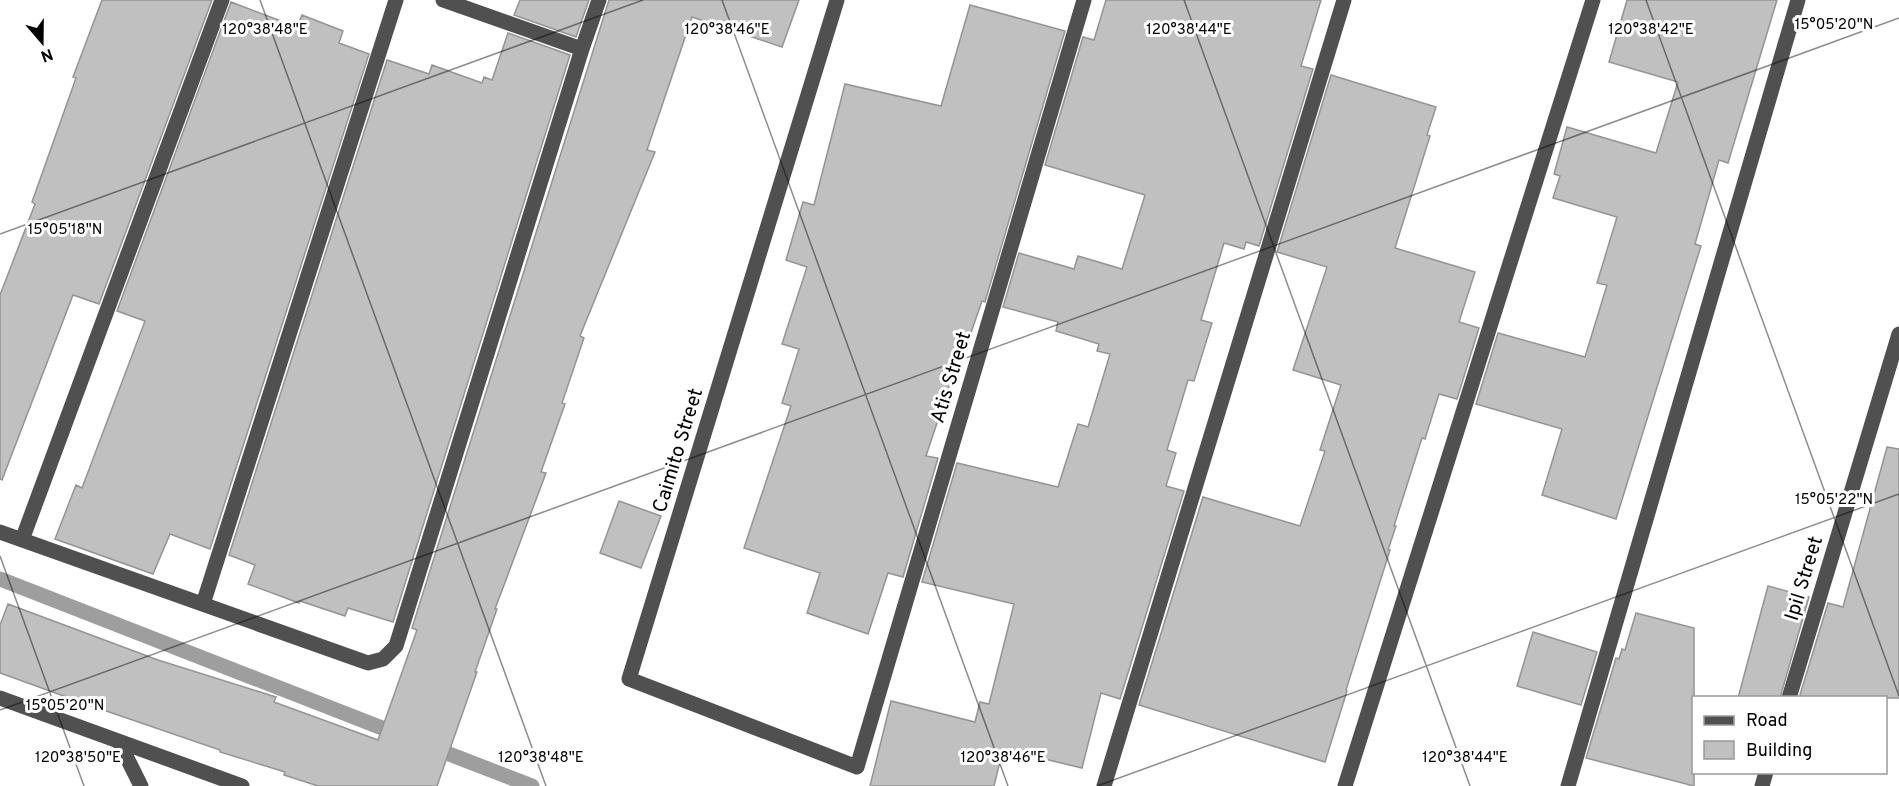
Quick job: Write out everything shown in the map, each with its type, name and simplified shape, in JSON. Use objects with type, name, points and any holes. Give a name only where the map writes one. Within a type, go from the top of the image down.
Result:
[{"type":"street","points":[[22,540],[222,0]]},
{"type":"street","points":[[203,604],[396,0]]},
{"type":"street","points":[[443,0],[582,49]]},
{"type":"street","points":[[0,532],[368,663],[383,659],[396,646],[598,0]]},
{"type":"street","name":"Caimito Street","points":[[837,0],[629,679],[857,767]]},
{"type":"street","name":"Atis Street","points":[[857,767],[1084,0]]},
{"type":"street","points":[[1104,786],[1344,0]]},
{"type":"street","points":[[1345,786],[1593,0]]},
{"type":"street","points":[[1568,786],[1798,0]]},
{"type":"street","name":"Ipil Street","points":[[1790,696],[1899,334]]},
{"type":"street","points":[[0,698],[242,786]]},
{"type":"street","points":[[118,742],[141,786]]},
{"type":"building","points":[[102,0],[212,0],[99,304],[73,295],[2,480],[0,479],[0,295],[35,204],[32,202],[76,78],[73,77]]},
{"type":"building","points":[[520,0],[589,0],[576,37],[514,15]]},
{"type":"building","points":[[609,0],[799,0],[782,47],[692,17],[647,150],[655,152],[580,336],[584,338],[562,403],[565,404],[541,472],[546,473],[495,609],[497,609],[475,672],[477,672],[437,786],[318,786],[284,775],[285,772],[220,752],[220,750],[0,673],[0,625],[8,604],[158,660],[276,697],[274,702],[378,740],[417,630],[412,628]]},
{"type":"building","points":[[1106,0],[1321,0],[1301,66],[1313,69],[1259,246],[1246,242],[1244,249],[1224,243],[1201,320],[1212,323],[1194,381],[1188,380],[1167,450],[1176,453],[1166,486],[1184,491],[1120,699],[1101,693],[1082,768],[1003,749],[994,786],[870,786],[891,701],[975,722],[980,702],[989,704],[1014,604],[922,582],[957,463],[1058,487],[1078,424],[1088,427],[1110,354],[1097,351],[1099,344],[1056,331],[1058,322],[1003,307],[1019,253],[1074,269],[1078,256],[1122,269],[1145,195],[1045,165],[1083,37],[1094,40]]},
{"type":"building","points":[[1627,0],[1777,0],[1728,163],[1719,160],[1695,244],[1701,246],[1616,519],[1542,495],[1562,429],[1476,404],[1498,333],[1585,357],[1607,285],[1597,283],[1617,217],[1553,198],[1560,176],[1554,174],[1567,127],[1656,153],[1678,82],[1609,62]]},
{"type":"building","points":[[231,2],[297,27],[302,15],[343,31],[339,43],[369,54],[210,549],[170,534],[153,574],[55,539],[76,485],[82,488],[145,321],[117,311]]},
{"type":"building","points":[[970,5],[1065,31],[985,302],[982,301],[957,373],[954,372],[926,456],[938,458],[903,577],[888,573],[868,634],[807,613],[820,573],[744,548],[791,406],[782,403],[799,349],[782,344],[807,267],[786,260],[803,202],[814,205],[845,84],[941,106]]},
{"type":"building","points":[[508,33],[570,55],[393,622],[348,608],[345,616],[300,601],[299,603],[248,584],[255,565],[229,555],[387,60],[429,74],[432,65],[482,83],[484,77],[492,80]]},
{"type":"building","points":[[1331,75],[1436,107],[1427,135],[1430,136],[1395,248],[1475,272],[1459,322],[1479,328],[1457,399],[1439,394],[1425,439],[1422,438],[1325,762],[1139,705],[1203,497],[1300,526],[1325,451],[1320,450],[1341,385],[1293,370],[1327,267],[1277,252]]},
{"type":"building","points":[[1887,447],[1899,449],[1899,698],[1800,696],[1828,603],[1843,607]]},
{"type":"building","points":[[619,501],[661,516],[641,568],[600,553]]},
{"type":"building","points":[[1768,586],[1809,597],[1781,696],[1739,696]]},
{"type":"building","points":[[1636,613],[1694,628],[1692,774],[1694,774],[1694,786],[1586,758],[1616,658],[1619,659],[1622,649],[1625,650]]},
{"type":"building","points":[[1533,632],[1597,652],[1581,705],[1517,686]]},
{"type":"waterway","points":[[0,579],[400,735]]},
{"type":"waterway","points":[[431,747],[532,786]]}]
